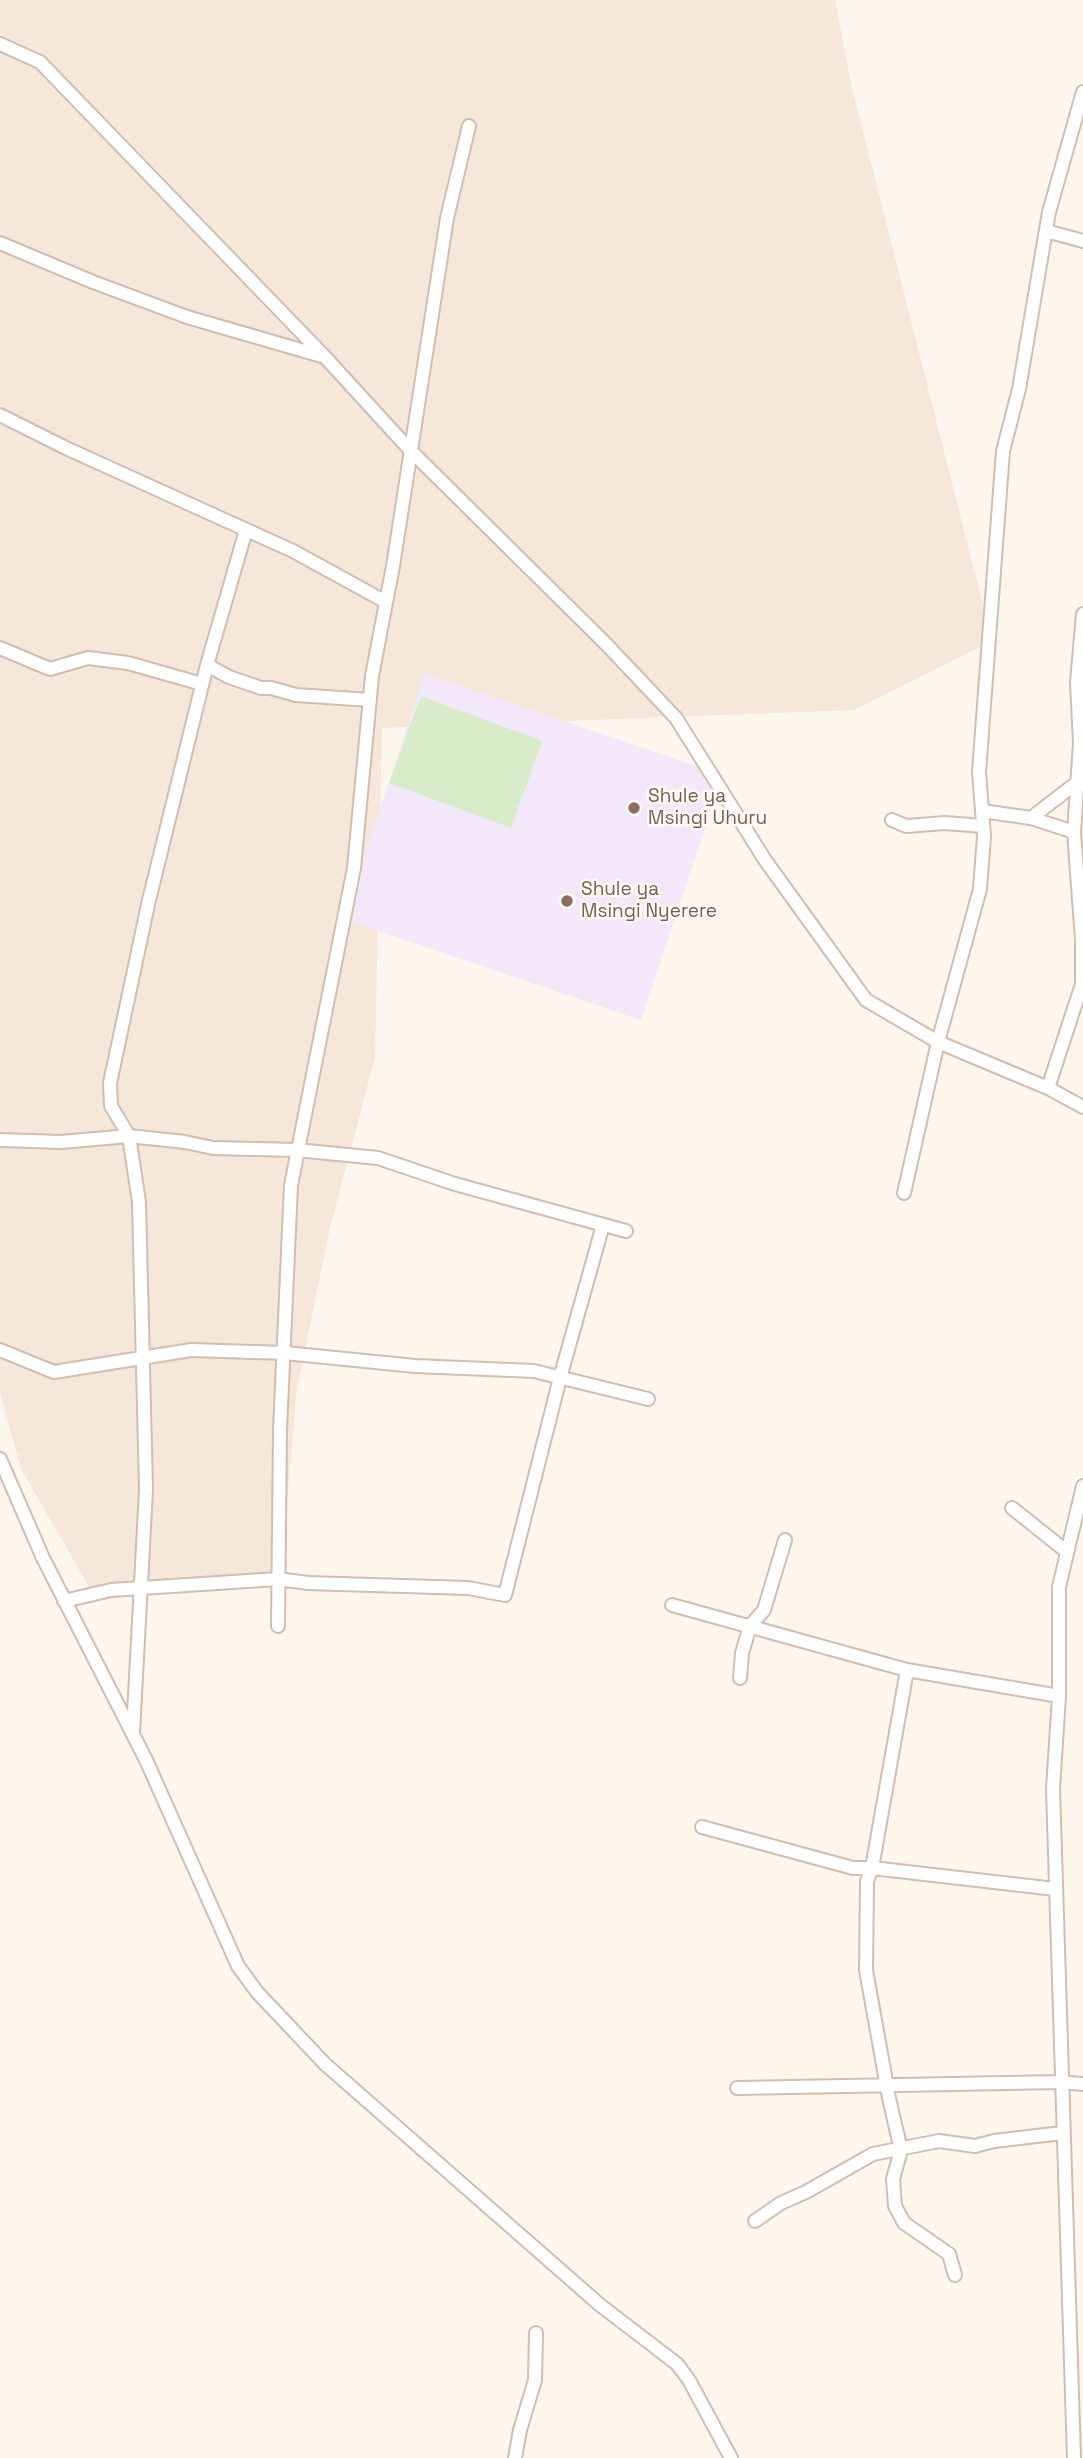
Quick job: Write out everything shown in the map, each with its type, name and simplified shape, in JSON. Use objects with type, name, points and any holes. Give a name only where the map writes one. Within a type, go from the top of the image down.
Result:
[{"type":"street","points":[[0,44],[40,62],[326,357],[410,450],[606,644],[676,718],[765,860],[866,1000],[938,1042],[1048,1088],[1083,1107]]},
{"type":"street","points":[[904,1193],[938,1042],[980,889],[984,826],[979,772],[1003,451],[1019,389],[1046,231],[1083,92]]},
{"type":"street","points":[[278,1626],[280,1430],[291,1185],[354,868],[370,700],[447,218],[468,126]]},
{"type":"street","points":[[1046,231],[1083,241]]},
{"type":"street","points":[[0,243],[187,317],[326,357]]},
{"type":"street","points":[[0,415],[68,449],[293,551],[386,602]]},
{"type":"street","points":[[132,1734],[146,1490],[138,1202],[129,1136],[111,1106],[110,1083],[149,900],[202,684],[246,530]]},
{"type":"street","points":[[1048,1088],[1083,984],[1074,832],[1080,743],[1077,682],[1083,614]]},
{"type":"street","points":[[0,648],[50,669],[88,658],[128,663],[202,684]]},
{"type":"street","points":[[207,665],[229,677],[261,688],[296,695],[370,700]]},
{"type":"street","points":[[1031,818],[1076,784]]},
{"type":"street","points":[[982,811],[1031,818],[1074,832]]},
{"type":"street","points":[[892,820],[906,826],[945,823],[984,826]]},
{"type":"street","points":[[0,1140],[61,1142],[129,1136],[213,1148],[297,1150],[379,1158],[456,1184],[626,1231]]},
{"type":"street","points":[[65,1601],[111,1590],[278,1579],[308,1583],[468,1588],[506,1595],[560,1378],[603,1225]]},
{"type":"street","points":[[0,1349],[54,1372],[191,1350],[285,1353],[415,1366],[534,1371],[648,1399]]},
{"type":"street","points":[[0,1459],[43,1558],[132,1734],[238,1966],[257,1992],[325,2064],[600,2305],[677,2364],[689,2380],[731,2458]]},
{"type":"street","points":[[1074,2458],[1060,2082],[1053,1789],[1059,1696],[1059,1587],[1083,1486]]},
{"type":"street","points":[[1012,1508],[1066,1551]]},
{"type":"street","points":[[740,1678],[742,1653],[750,1626],[764,1610],[785,1540]]},
{"type":"street","points":[[672,1605],[907,1670],[1059,1696]]},
{"type":"street","points":[[907,1670],[872,1868],[867,1881],[866,1970],[901,2150],[893,2179],[895,2206],[904,2224],[949,2255],[955,2275]]},
{"type":"street","points":[[702,1826],[853,1868],[1055,1889]]},
{"type":"street","points":[[737,2088],[1060,2082],[1083,2084]]},
{"type":"street","points":[[755,2221],[781,2203],[873,2154],[939,2141],[975,2146],[994,2141],[1062,2133]]},
{"type":"street","points":[[515,2458],[520,2430],[535,2381],[536,2333]]},
{"type":"shaded area","points":[[0,0],[835,0],[852,88],[992,641],[854,710],[382,728],[375,1057],[330,1228],[297,1388],[281,1572],[207,1577],[92,1592],[21,1469],[0,1392]]},
{"type":"shaded area","points":[[425,674],[723,775],[641,1020],[343,919]]},
{"type":"green space","points":[[421,696],[542,741],[511,828],[389,783]]},
{"type":"place","name":"Shule ya Msingi Uhuru","points":[[634,808]]},
{"type":"place","name":"Shule ya Msingi Nyerere","points":[[567,901]]}]
